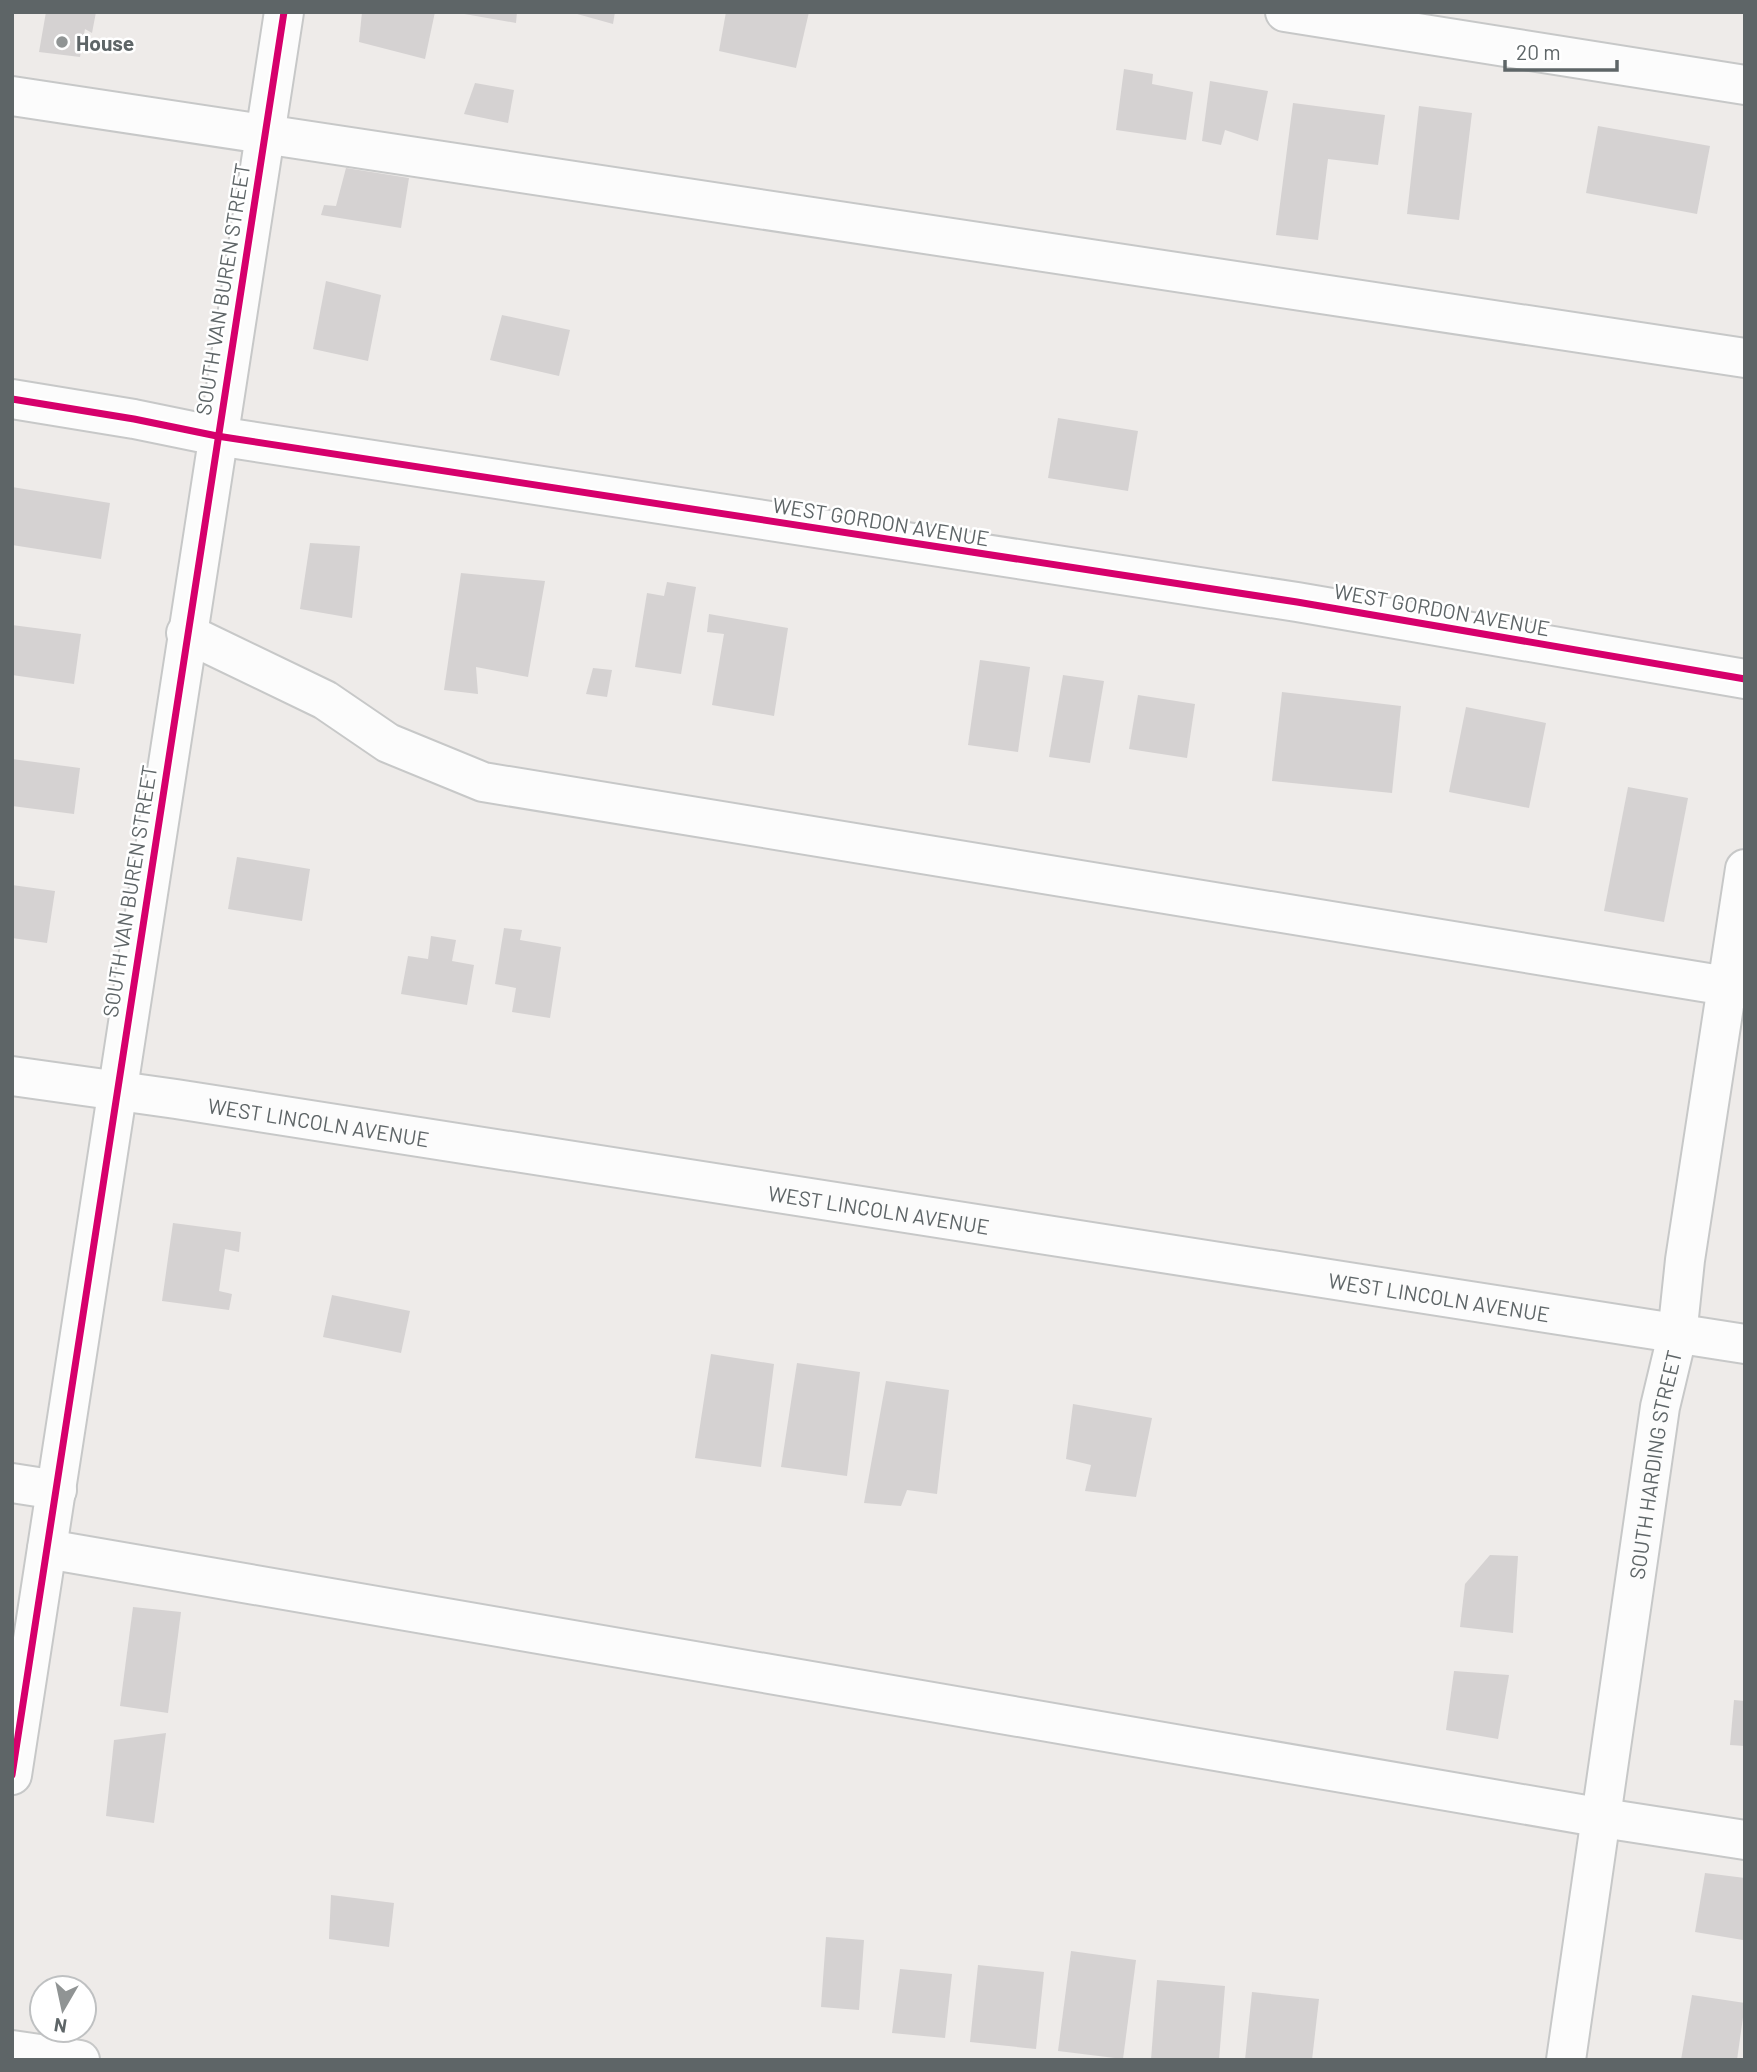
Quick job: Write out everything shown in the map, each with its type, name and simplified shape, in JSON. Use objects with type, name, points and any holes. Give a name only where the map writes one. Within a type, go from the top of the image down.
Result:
[{"type":"street","name":"SOUTH VAN BUREN STREET","points":[[12,1775],[216,436],[284,12]]},
{"type":"street","points":[[1285,12],[1745,85]]},
{"type":"street","points":[[12,96],[1745,358]]},
{"type":"street","name":"WEST GORDON AVENUE","points":[[12,399],[216,436],[1297,602],[1745,679]]},
{"type":"street","points":[[186,633],[325,700],[388,743],[483,782],[1736,987]]},
{"type":"street","name":"SOUTH HARDING STREET","points":[[1566,2060],[1603,1818],[1660,1407],[1677,1336],[1685,1259],[1736,987],[1745,869]]},
{"type":"street","name":"WEST LINCOLN AVENUE","points":[[12,1076],[118,1093],[176,1098],[1745,1345]]},
{"type":"street","points":[[12,1483],[57,1490]]},
{"type":"street","points":[[47,1549],[1603,1818],[1745,1840]]},
{"type":"street","points":[[12,2050],[80,2060]]},
{"type":"building","name":"House","points":[[46,12],[96,12],[92,33],[85,29],[80,57],[39,52]]},
{"type":"building","points":[[362,12],[435,12],[425,59],[359,42]]},
{"type":"building","points":[[453,12],[517,12],[516,23]]},
{"type":"building","points":[[570,12],[615,12],[613,24]]},
{"type":"building","points":[[726,12],[809,12],[796,68],[719,51]]},
{"type":"building","points":[[1124,69],[1153,74],[1152,84],[1193,92],[1186,140],[1116,130]]},
{"type":"building","points":[[1210,81],[1268,91],[1258,141],[1225,130],[1221,145],[1202,141]]},
{"type":"building","points":[[475,83],[514,90],[508,123],[464,114]]},
{"type":"building","points":[[1293,103],[1385,115],[1378,165],[1328,159],[1318,240],[1276,235]]},
{"type":"building","points":[[1419,106],[1472,113],[1459,220],[1407,214]]},
{"type":"building","points":[[1598,126],[1710,146],[1697,214],[1586,193]]},
{"type":"building","points":[[346,168],[409,178],[401,228],[321,215],[324,205],[336,206]]},
{"type":"building","points":[[326,281],[381,295],[368,361],[313,349]]},
{"type":"building","points":[[502,315],[570,330],[559,376],[490,360]]},
{"type":"building","points":[[1058,418],[1138,431],[1128,491],[1048,478]]},
{"type":"building","points":[[12,487],[110,503],[101,559],[12,545]]},
{"type":"building","points":[[310,543],[360,546],[352,618],[300,609]]},
{"type":"building","points":[[461,573],[545,581],[528,677],[476,667],[478,694],[444,690]]},
{"type":"building","points":[[667,582],[696,587],[681,674],[635,667],[647,593],[664,596]]},
{"type":"building","points":[[709,614],[788,628],[774,716],[712,705],[724,634],[707,632]]},
{"type":"building","points":[[12,625],[81,634],[74,684],[12,675]]},
{"type":"building","points":[[980,660],[1030,667],[1018,752],[968,745]]},
{"type":"building","points":[[593,668],[612,670],[607,697],[586,694]]},
{"type":"building","points":[[1063,675],[1104,681],[1090,763],[1049,757]]},
{"type":"building","points":[[1282,692],[1401,706],[1392,793],[1272,781]]},
{"type":"building","points":[[1138,695],[1195,704],[1187,758],[1129,749]]},
{"type":"building","points":[[1466,707],[1546,723],[1529,808],[1449,792]]},
{"type":"building","points":[[12,759],[80,768],[74,814],[12,806]]},
{"type":"building","points":[[1628,787],[1688,798],[1664,922],[1604,911]]},
{"type":"building","points":[[237,857],[310,869],[302,921],[228,909]]},
{"type":"building","points":[[12,885],[55,891],[47,943],[12,938]]},
{"type":"building","points":[[504,928],[522,930],[520,940],[561,947],[550,1018],[512,1012],[516,988],[495,984]]},
{"type":"building","points":[[431,936],[456,940],[452,961],[474,965],[467,1005],[401,994],[408,956],[428,959]]},
{"type":"building","points":[[173,1223],[241,1232],[239,1252],[225,1249],[219,1291],[232,1294],[229,1310],[162,1301]]},
{"type":"building","points":[[332,1295],[410,1311],[401,1353],[323,1337]]},
{"type":"building","points":[[711,1354],[774,1364],[761,1467],[695,1458]]},
{"type":"building","points":[[797,1363],[860,1372],[847,1476],[781,1467]]},
{"type":"building","points":[[886,1381],[949,1390],[937,1494],[907,1490],[901,1506],[864,1503]]},
{"type":"building","points":[[1073,1404],[1152,1418],[1136,1497],[1085,1491],[1091,1465],[1066,1459]]},
{"type":"building","points":[[1490,1555],[1518,1556],[1513,1633],[1460,1627],[1465,1584]]},
{"type":"building","points":[[133,1607],[181,1612],[168,1713],[120,1706]]},
{"type":"building","points":[[1454,1671],[1509,1675],[1498,1739],[1446,1730]]},
{"type":"building","points":[[1734,1700],[1745,1701],[1745,1746],[1730,1745]]},
{"type":"building","points":[[166,1733],[154,1823],[106,1816],[114,1740]]},
{"type":"building","points":[[1705,1873],[1745,1878],[1743,1940],[1695,1932]]},
{"type":"building","points":[[331,1895],[394,1903],[389,1947],[329,1939]]},
{"type":"building","points":[[826,1937],[864,1940],[859,2010],[821,2007]]},
{"type":"building","points":[[1071,1951],[1136,1960],[1123,2059],[1058,2051]]},
{"type":"building","points":[[978,1965],[1044,1972],[1036,2049],[970,2042]]},
{"type":"building","points":[[900,1969],[952,1974],[945,2038],[892,2033]]},
{"type":"building","points":[[1157,1980],[1225,1986],[1219,2060],[1151,2060]]},
{"type":"building","points":[[1252,1992],[1319,1999],[1312,2060],[1245,2060]]},
{"type":"building","points":[[1692,1995],[1745,2003],[1737,2060],[1681,2060]]},
{"type":"cycle path","points":[[12,1775],[284,12]]},
{"type":"cycle path","points":[[12,399],[217,436],[1297,602],[1745,679]]},
{"type":"place","name":"House","points":[[62,42]]}]
